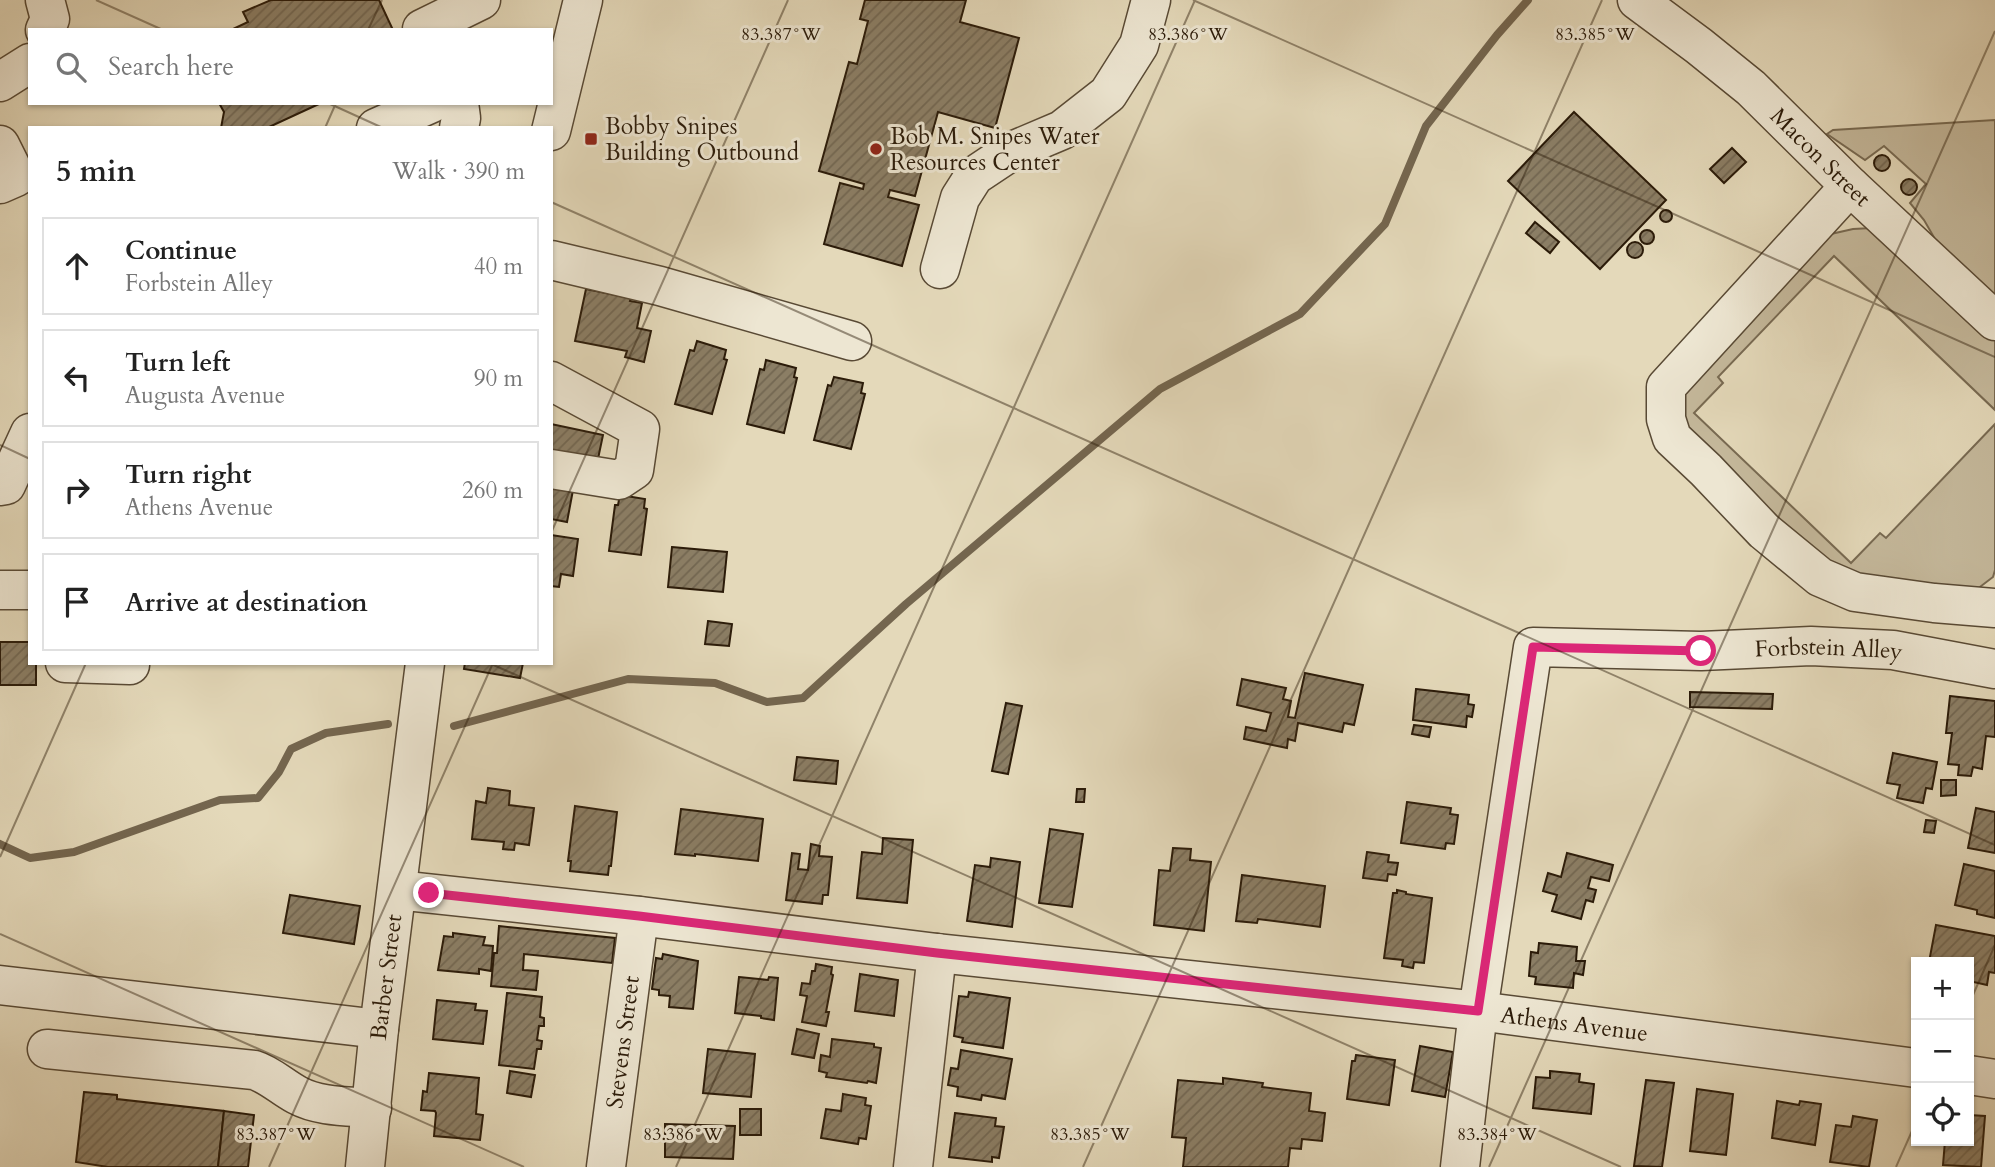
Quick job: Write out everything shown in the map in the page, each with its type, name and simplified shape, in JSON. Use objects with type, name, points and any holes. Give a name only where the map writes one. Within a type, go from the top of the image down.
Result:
[{"type":"street","points":[[45,0],[50,19],[46,28]]},
{"type":"street","points":[[424,28],[483,0]]},
{"type":"street","points":[[476,28],[483,0]]},
{"type":"street","points":[[940,269],[960,198],[974,176],[1010,152],[1062,130],[1108,94],[1139,45],[1151,0]]},
{"type":"street","name":"Macon Street","points":[[1637,0],[1751,88],[1850,186],[1995,321]]},
{"type":"street","points":[[552,126],[576,1]]},
{"type":"street","points":[[0,82],[28,64]]},
{"type":"street","points":[[380,126],[428,105]]},
{"type":"street","points":[[459,105],[459,126]]},
{"type":"street","points":[[0,145],[16,177],[0,184]]},
{"type":"street","points":[[1850,186],[1666,387],[1666,419],[1672,438],[1764,531],[1820,577],[1855,592],[1995,608]]},
{"type":"street","points":[[553,260],[660,286],[852,341]]},
{"type":"street","points":[[553,382],[640,429],[634,470],[619,480],[553,469]]},
{"type":"street","points":[[0,486],[6,485],[28,437]]},
{"type":"street","points":[[0,590],[28,590]]},
{"type":"street","name":"Forbstein Alley","points":[[1478,1011],[1533,647],[1701,651],[1811,646],[1893,650],[1995,669]]},
{"type":"street","name":"Barber Street","points":[[365,1167],[379,1029],[425,665]]},
{"type":"street","name":"Athens Avenue","points":[[397,890],[639,916],[937,953],[1478,1011],[1911,1067]]},
{"type":"street","name":"Stevens Street","points":[[606,1167],[639,916]]},
{"type":"street","points":[[913,1167],[937,953]]},
{"type":"street","points":[[0,985],[379,1029]]},
{"type":"street","points":[[1460,1167],[1478,1011]]},
{"type":"street","points":[[47,1049],[254,1069],[268,1074],[298,1096],[335,1105],[372,1108]]},
{"type":"street","points":[[1974,1076],[1995,1079]]},
{"type":"shaded area","points":[[1995,120],[1995,302],[1939,246],[1924,220],[1910,203],[1926,184],[1884,146],[1865,160],[1827,134],[1833,130]]},
{"type":"shaded area","points":[[1872,228],[1995,340],[1995,410],[1834,256],[1718,377],[1723,383],[1694,413],[1851,563],[1880,533],[1886,538],[1995,424],[1995,570],[1993,577],[1972,593],[1835,572],[1822,565],[1677,417],[1683,388],[1831,234]]},
{"type":"building","points":[[271,0],[379,0],[392,28],[235,28],[248,22],[243,12]]},
{"type":"building","name":"Bob M. Snipes Water Resources Center","points":[[865,0],[966,0],[960,22],[1019,38],[995,128],[938,112],[915,196],[890,190],[888,197],[919,205],[902,266],[824,244],[840,183],[863,189],[864,184],[819,171],[849,62],[857,64],[868,21],[860,19]]},
{"type":"building","points":[[220,105],[317,105],[271,126],[221,126],[224,112]]},
{"type":"building","points":[[1574,112],[1666,200],[1600,269],[1508,181]]},
{"type":"building","points":[[1732,148],[1746,162],[1724,183],[1710,169]]},
{"type":"building","points":[[1882,155],[1890,163],[1882,171],[1874,163]]},
{"type":"building","points":[[1909,179],[1917,187],[1909,195],[1901,187]]},
{"type":"building","points":[[1661,211],[1671,211],[1671,221],[1661,221]]},
{"type":"building","points":[[1535,222],[1559,242],[1550,253],[1526,233]]},
{"type":"building","points":[[1644,230],[1650,230],[1654,237],[1650,244],[1644,244],[1640,240],[1640,234]]},
{"type":"building","points":[[1635,242],[1643,250],[1635,258],[1627,250]]},
{"type":"building","points":[[586,289],[631,298],[630,301],[642,303],[637,328],[651,331],[644,362],[625,357],[627,351],[575,341]]},
{"type":"building","points":[[697,341],[726,350],[724,359],[727,360],[712,414],[675,404],[690,350],[694,351]]},
{"type":"building","points":[[766,360],[796,368],[794,377],[797,378],[784,433],[747,424],[760,369],[764,370]]},
{"type":"building","points":[[834,377],[863,383],[861,393],[865,394],[851,449],[814,440],[828,385],[831,386]]},
{"type":"building","points":[[553,424],[603,435],[595,473],[553,464]]},
{"type":"building","points":[[553,486],[573,490],[567,522],[553,519]]},
{"type":"building","points":[[620,495],[645,499],[644,508],[647,509],[641,555],[609,551],[615,505],[618,505]]},
{"type":"building","points":[[553,535],[578,539],[573,576],[561,574],[559,587],[553,586]]},
{"type":"building","points":[[672,547],[727,552],[723,592],[668,587]]},
{"type":"building","points":[[708,621],[732,624],[729,646],[705,644]]},
{"type":"building","points":[[0,642],[28,642],[28,665],[36,665],[36,685],[0,685]]},
{"type":"building","points":[[465,665],[523,665],[520,678],[464,669]]},
{"type":"building","points":[[1305,673],[1363,685],[1354,725],[1344,723],[1342,732],[1298,723],[1295,741],[1288,739],[1287,748],[1244,739],[1246,727],[1266,731],[1271,713],[1237,705],[1242,679],[1286,688],[1283,699],[1291,701],[1288,717],[1295,718]]},
{"type":"building","points":[[1416,689],[1469,695],[1468,704],[1474,705],[1472,717],[1467,716],[1466,727],[1413,720]]},
{"type":"building","points":[[1690,692],[1773,694],[1772,709],[1690,707]]},
{"type":"building","points":[[1950,696],[1995,701],[1995,737],[1986,736],[1982,769],[1973,767],[1971,776],[1958,775],[1959,765],[1948,764],[1952,733],[1946,733]]},
{"type":"building","points":[[1006,703],[1022,706],[1008,774],[992,771]]},
{"type":"building","points":[[1414,725],[1431,727],[1429,737],[1412,734]]},
{"type":"building","points":[[1893,753],[1937,762],[1932,789],[1926,788],[1923,803],[1897,798],[1900,785],[1887,783]]},
{"type":"building","points":[[797,757],[838,761],[836,784],[794,780]]},
{"type":"building","points":[[1941,780],[1956,780],[1956,795],[1941,796]]},
{"type":"building","points":[[488,788],[510,791],[509,805],[534,808],[529,845],[515,843],[514,850],[503,849],[504,842],[472,839],[476,801],[486,803]]},
{"type":"building","points":[[1077,789],[1085,789],[1084,802],[1076,802]]},
{"type":"building","points":[[1407,802],[1451,808],[1450,814],[1458,815],[1454,844],[1446,843],[1445,849],[1401,843]]},
{"type":"building","points":[[575,806],[617,812],[608,875],[570,871],[571,861],[568,861]]},
{"type":"building","points":[[1976,808],[1995,812],[1995,853],[1968,848]]},
{"type":"building","points":[[681,809],[763,819],[758,861],[675,854]]},
{"type":"building","points":[[1926,820],[1936,821],[1934,833],[1924,832]]},
{"type":"building","points":[[1050,829],[1083,834],[1072,907],[1039,903]]},
{"type":"building","points":[[883,838],[913,840],[907,903],[857,898],[862,852],[882,854]]},
{"type":"building","points":[[811,844],[820,846],[819,856],[832,857],[828,895],[823,895],[822,904],[786,900],[792,853],[800,854],[798,869],[808,870]]},
{"type":"building","points":[[1173,848],[1191,849],[1190,860],[1211,862],[1204,931],[1154,925],[1159,870],[1170,871]]},
{"type":"building","points":[[1367,852],[1389,855],[1388,862],[1398,863],[1396,875],[1388,874],[1387,881],[1363,878]]},
{"type":"building","points":[[1567,853],[1613,865],[1609,881],[1591,877],[1588,888],[1596,890],[1593,902],[1586,900],[1581,919],[1552,911],[1557,895],[1543,891],[1548,873],[1561,877]]},
{"type":"building","points":[[991,858],[1020,862],[1012,927],[967,921],[975,865],[990,867]]},
{"type":"building","points":[[1964,864],[1995,871],[1995,918],[1955,905]]},
{"type":"building","points":[[1242,875],[1325,886],[1320,927],[1258,919],[1257,923],[1236,921]]},
{"type":"building","points":[[1397,890],[1432,898],[1424,963],[1414,962],[1413,968],[1402,966],[1403,960],[1384,958],[1393,893],[1397,893]]},
{"type":"building","points":[[290,895],[360,906],[354,944],[283,933]]},
{"type":"building","points":[[1936,925],[1995,936],[1995,973],[1989,972],[1987,985],[1974,982],[1974,957],[1930,957]]},
{"type":"building","points":[[499,926],[615,938],[612,963],[524,954],[523,970],[538,971],[536,990],[491,986]]},
{"type":"building","points":[[453,933],[485,937],[483,945],[493,946],[491,971],[479,969],[479,974],[438,970],[444,936],[453,937]]},
{"type":"building","points":[[1539,943],[1577,947],[1576,961],[1585,961],[1583,975],[1574,973],[1573,988],[1535,984],[1536,977],[1529,976],[1531,952],[1538,953]]},
{"type":"building","points":[[663,954],[698,961],[693,1009],[669,1007],[670,996],[659,995],[659,990],[652,989],[656,958],[662,959]]},
{"type":"building","points":[[816,964],[832,967],[826,1026],[802,1022],[807,996],[800,995],[802,983],[810,984]]},
{"type":"building","points":[[860,974],[898,980],[894,1016],[855,1011]]},
{"type":"building","points":[[739,977],[768,980],[769,977],[778,978],[774,1020],[735,1013]]},
{"type":"building","points":[[969,992],[1010,998],[1003,1048],[962,1042],[963,1038],[954,1036],[959,996],[968,997]]},
{"type":"building","points":[[507,993],[542,997],[540,1017],[544,1018],[544,1026],[539,1026],[537,1040],[542,1041],[541,1049],[537,1049],[534,1069],[499,1065]]},
{"type":"building","points":[[437,1000],[476,1004],[475,1010],[487,1011],[483,1044],[433,1039]]},
{"type":"building","points":[[797,1029],[819,1034],[814,1058],[792,1054]]},
{"type":"building","points":[[832,1039],[874,1044],[874,1047],[881,1048],[876,1083],[826,1077],[827,1073],[819,1071],[821,1055],[830,1057]]},
{"type":"building","points":[[1420,1046],[1453,1052],[1445,1097],[1412,1091]]},
{"type":"building","points":[[708,1049],[755,1054],[751,1097],[703,1093]]},
{"type":"building","points":[[961,1050],[1012,1059],[1005,1099],[982,1095],[981,1100],[957,1096],[958,1087],[948,1085],[951,1068],[958,1069]]},
{"type":"building","points":[[1356,1055],[1395,1060],[1389,1105],[1347,1099],[1352,1061],[1355,1061]]},
{"type":"building","points":[[510,1071],[535,1075],[531,1097],[507,1093]]},
{"type":"building","points":[[1550,1071],[1580,1074],[1579,1082],[1594,1084],[1591,1114],[1533,1108],[1536,1077],[1550,1078]]},
{"type":"building","points":[[429,1073],[479,1078],[476,1114],[483,1115],[480,1140],[434,1136],[435,1111],[421,1110]]},
{"type":"building","points":[[1223,1078],[1263,1083],[1262,1087],[1311,1093],[1309,1111],[1325,1113],[1322,1141],[1302,1139],[1301,1149],[1290,1148],[1288,1167],[1183,1167],[1186,1138],[1172,1137],[1178,1080],[1223,1084]]},
{"type":"building","points":[[1646,1080],[1674,1083],[1662,1167],[1634,1166]]},
{"type":"building","points":[[1697,1089],[1733,1094],[1726,1155],[1690,1151]]},
{"type":"building","points":[[84,1092],[117,1095],[117,1099],[224,1111],[218,1167],[108,1167],[76,1162]]},
{"type":"building","points":[[843,1094],[866,1098],[865,1105],[871,1106],[866,1139],[859,1138],[858,1144],[821,1138],[826,1109],[841,1111]]},
{"type":"building","points":[[1777,1101],[1799,1105],[1800,1101],[1821,1104],[1815,1145],[1772,1138]]},
{"type":"building","points":[[740,1109],[761,1109],[761,1135],[740,1135]]},
{"type":"building","points":[[224,1111],[254,1115],[248,1167],[218,1167]]},
{"type":"building","points":[[955,1113],[996,1118],[995,1126],[1004,1127],[999,1158],[992,1157],[992,1162],[949,1157]]},
{"type":"building","points":[[1974,1115],[1985,1116],[1981,1167],[1943,1165],[1945,1146],[1974,1146]]},
{"type":"building","points":[[1853,1116],[1877,1120],[1869,1167],[1830,1162],[1836,1125],[1851,1127]]},
{"type":"building","points":[[665,1124],[735,1126],[733,1159],[665,1157]]},
{"type":"waterway","points":[[454,726],[628,679],[715,683],[767,702],[803,698],[906,604],[1160,389],[1300,314],[1385,224],[1426,126],[1528,0]]},
{"type":"waterway","points":[[0,844],[30,858],[74,852],[220,800],[258,798],[279,772],[291,749],[326,733],[388,724]]},
{"type":"place","name":"Bobby Snipes Building Outbound","points":[[591,139]]},
{"type":"place","name":"Bob M. Snipes Water Resources Center","points":[[876,149]]},
{"type":"route","points":[[429,893],[937,953],[1478,1011],[1533,647],[1701,651]]}]
